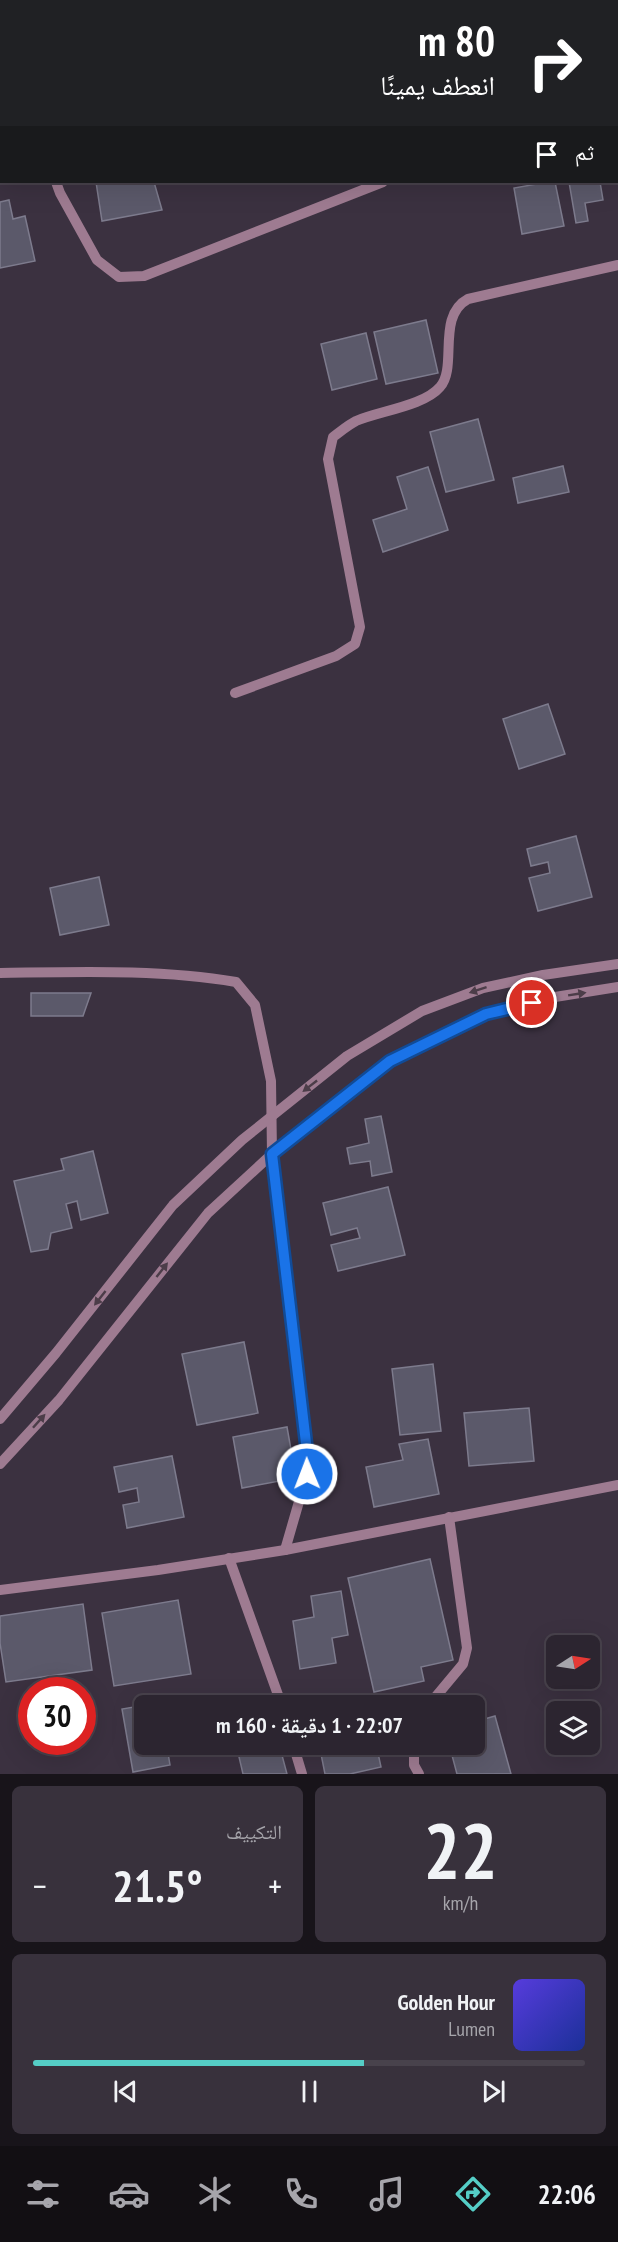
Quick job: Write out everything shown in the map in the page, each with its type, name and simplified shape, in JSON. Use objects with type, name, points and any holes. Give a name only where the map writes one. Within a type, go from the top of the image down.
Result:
[{"type":"street","points":[[56,183],[97,260],[119,277],[144,276],[380,183]]},
{"type":"street","points":[[235,693],[336,656],[355,644],[360,627],[328,459],[333,437],[355,422],[408,404],[440,388],[446,379],[452,319],[459,304],[468,299],[618,265]]},
{"type":"street","points":[[0,1419],[57,1353],[173,1205],[242,1140],[347,1056],[422,1011],[483,988],[543,975],[618,964]]},
{"type":"street","points":[[0,974],[173,974],[236,982],[255,1005],[271,1081],[272,1154],[308,1460],[307,1474],[285,1550]]},
{"type":"street","points":[[0,1464],[59,1400],[208,1213],[272,1154],[390,1061],[486,1014],[555,997],[618,987]]},
{"type":"street","points":[[0,1590],[158,1570],[285,1550],[618,1485]]},
{"type":"street","points":[[437,1695],[463,1664],[467,1648],[449,1517]]},
{"type":"street","points":[[229,1558],[278,1695]]},
{"type":"street","points":[[296,1755],[302,1774]]},
{"type":"street","points":[[414,1755],[414,1765],[419,1774]]},
{"type":"building","points":[[96,183],[154,183],[162,210],[102,221]]},
{"type":"building","points":[[555,183],[564,226],[522,234],[514,188]]},
{"type":"building","points":[[569,183],[600,183],[603,200],[585,203],[588,221],[576,223]]},
{"type":"building","points":[[9,200],[13,219],[25,216],[35,261],[0,268],[0,202]]},
{"type":"building","points":[[426,320],[438,373],[386,384],[374,332]]},
{"type":"building","points":[[366,333],[377,379],[332,390],[321,344]]},
{"type":"building","points":[[478,419],[494,480],[446,492],[430,432]]},
{"type":"building","points":[[563,466],[569,492],[518,503],[513,478]]},
{"type":"building","points":[[428,467],[448,530],[383,552],[373,520],[407,509],[397,477]]},
{"type":"building","points":[[548,704],[565,754],[519,769],[503,719]]},
{"type":"building","points":[[576,836],[592,897],[538,911],[529,878],[550,873],[548,862],[531,866],[527,849]]},
{"type":"building","points":[[99,877],[109,925],[60,935],[50,888]]},
{"type":"building","points":[[31,993],[91,993],[83,1016],[31,1016]]},
{"type":"building","points":[[381,1116],[392,1172],[372,1176],[370,1161],[350,1164],[347,1148],[369,1143],[365,1119]]},
{"type":"building","points":[[93,1151],[108,1213],[81,1220],[77,1201],[66,1204],[72,1228],[51,1233],[48,1249],[31,1252],[14,1181],[64,1170],[61,1159]]},
{"type":"building","points":[[388,1187],[405,1255],[338,1271],[331,1245],[360,1238],[357,1228],[331,1235],[323,1203]]},
{"type":"building","points":[[244,1342],[258,1413],[197,1425],[182,1354]]},
{"type":"building","points":[[433,1364],[441,1431],[400,1435],[392,1369]]},
{"type":"building","points":[[529,1408],[534,1461],[469,1466],[464,1413]]},
{"type":"building","points":[[287,1427],[296,1478],[242,1488],[233,1437]]},
{"type":"building","points":[[428,1439],[439,1494],[374,1507],[366,1467],[403,1460],[399,1444]]},
{"type":"building","points":[[172,1456],[184,1517],[127,1528],[123,1505],[139,1502],[137,1488],[119,1492],[114,1467]]},
{"type":"building","points":[[430,1559],[453,1660],[421,1667],[424,1681],[374,1692],[348,1578]]},
{"type":"building","points":[[341,1591],[348,1635],[332,1638],[336,1663],[300,1669],[293,1621],[314,1617],[311,1596]]},
{"type":"building","points":[[178,1600],[191,1674],[114,1686],[102,1613]]},
{"type":"building","points":[[83,1604],[92,1670],[42,1677],[18,1677],[18,1680],[6,1682],[0,1643],[0,1616]]},
{"type":"building","points":[[134,1707],[134,1755],[168,1755],[170,1765],[133,1772],[122,1709]]},
{"type":"building","points":[[495,1716],[511,1774],[457,1774],[452,1755],[485,1755],[485,1719]]},
{"type":"building","points":[[239,1755],[282,1755],[287,1774],[243,1774]]},
{"type":"building","points":[[321,1755],[378,1755],[381,1767],[350,1774],[325,1774]]},
{"type":"route","points":[[307,1474],[308,1460],[272,1154],[390,1061],[486,1014],[532,1003]]}]
